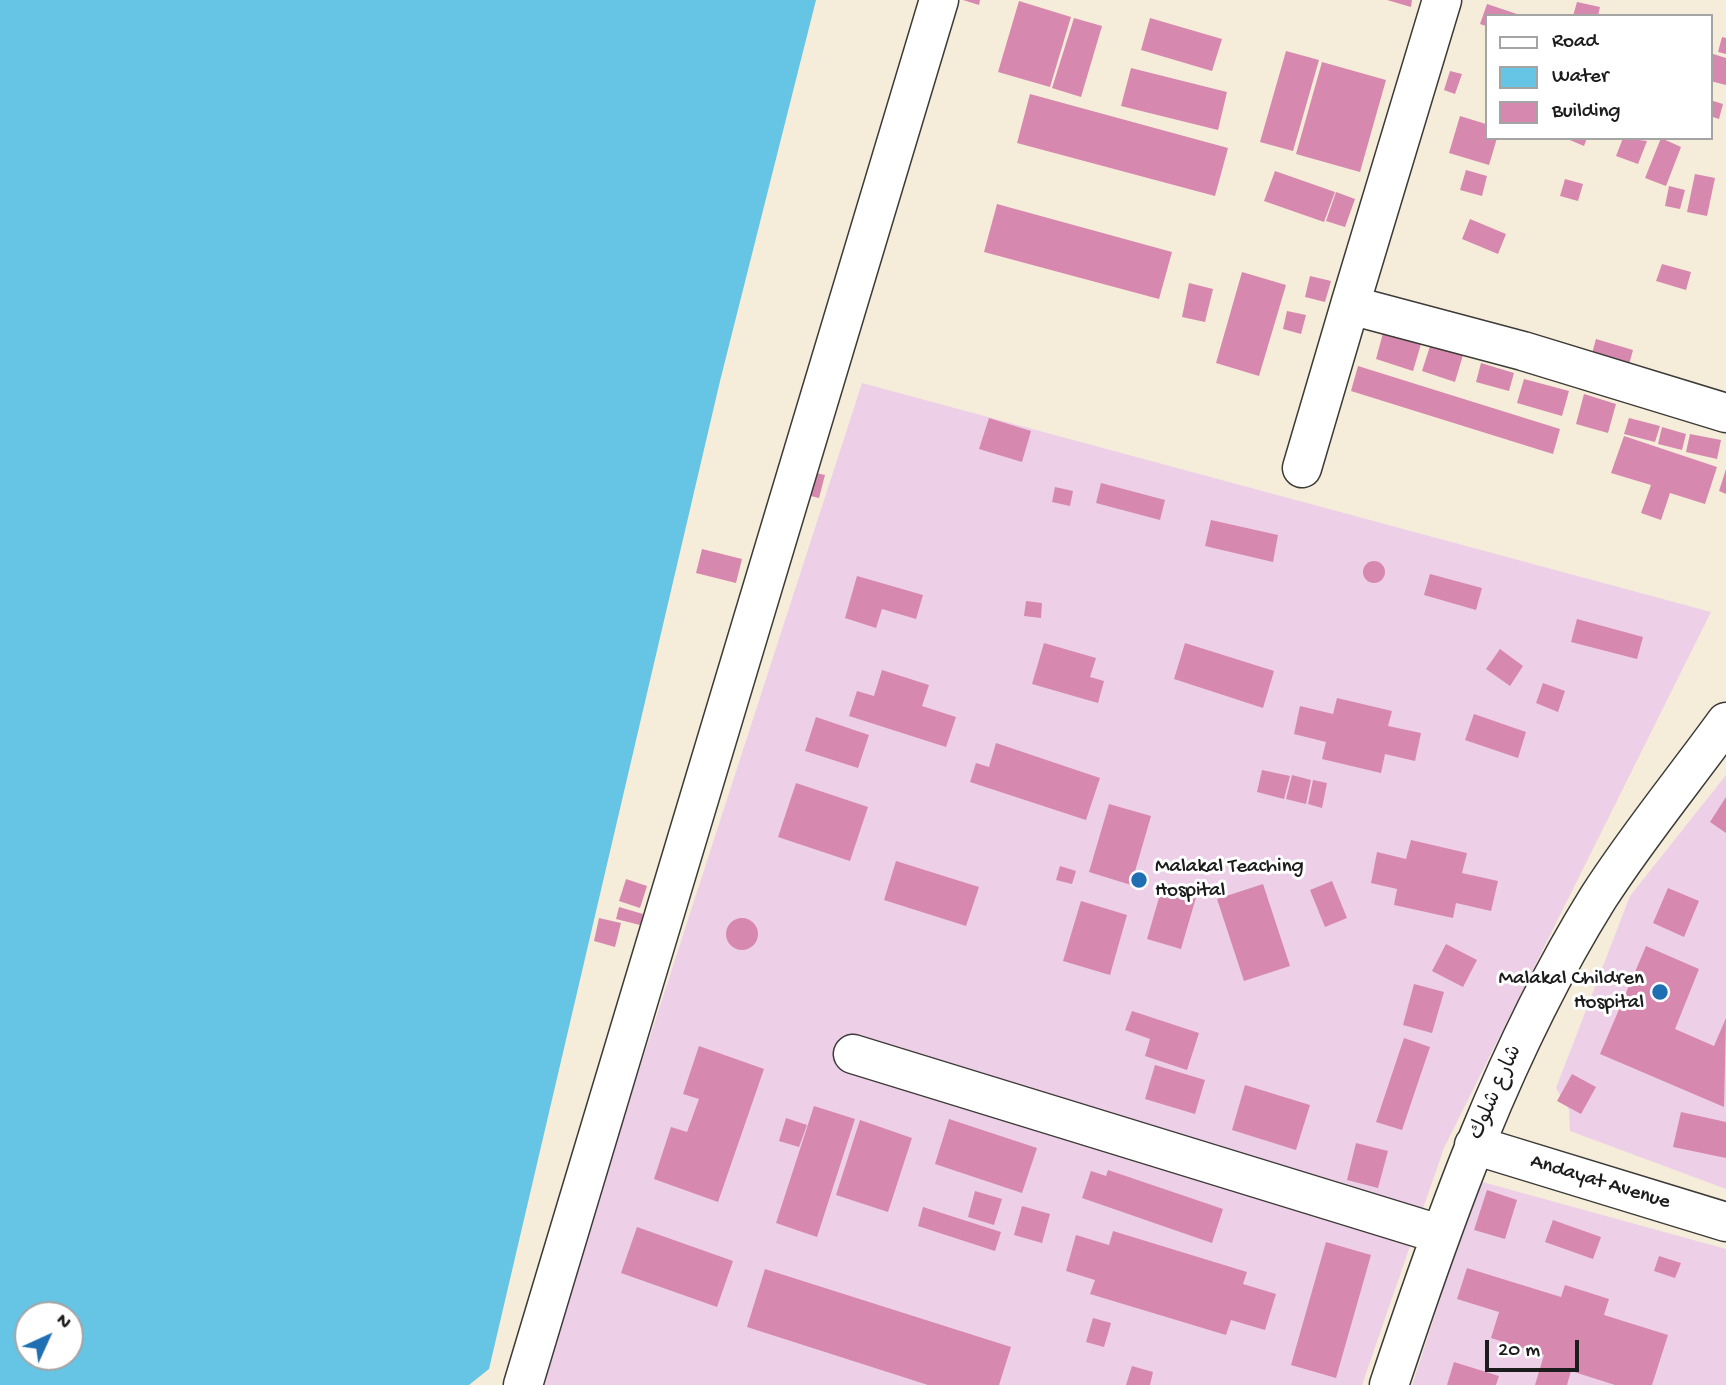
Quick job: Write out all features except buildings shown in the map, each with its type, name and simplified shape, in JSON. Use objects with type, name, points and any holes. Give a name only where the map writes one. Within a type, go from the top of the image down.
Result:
[{"type":"street","points":[[523,1385],[939,0]]},
{"type":"street","points":[[1301,468],[1442,0]]},
{"type":"street","points":[[1350,305],[1523,351],[1726,413]]},
{"type":"street","name":"شارع شلوك","points":[[1390,1385],[1439,1234],[1474,1145],[1529,1024],[1599,898],[1726,722]]},
{"type":"street","points":[[853,1054],[1439,1234]]},
{"type":"street","name":"Andayat Avenue","points":[[1474,1145],[1726,1222]]},
{"type":"shaded area","name":"Malakal Teaching Hospital","points":[[862,383],[1711,612],[1444,1148],[1362,1385],[537,1385]]},
{"type":"shaded area","name":"Malakal Children Hospital","points":[[1726,775],[1726,1189],[1570,1131],[1569,1110],[1556,1088],[1630,896]]},
{"type":"shaded area","points":[[1479,1181],[1726,1249],[1726,1385],[1412,1385]]},
{"type":"water","points":[[0,0],[816,0],[720,381],[489,1369],[469,1385],[0,1385]]},
{"type":"place","name":"Malakal Teaching Hospital","points":[[1139,880]]},
{"type":"place","name":"Malakal Children Hospital","points":[[1660,992]]}]
